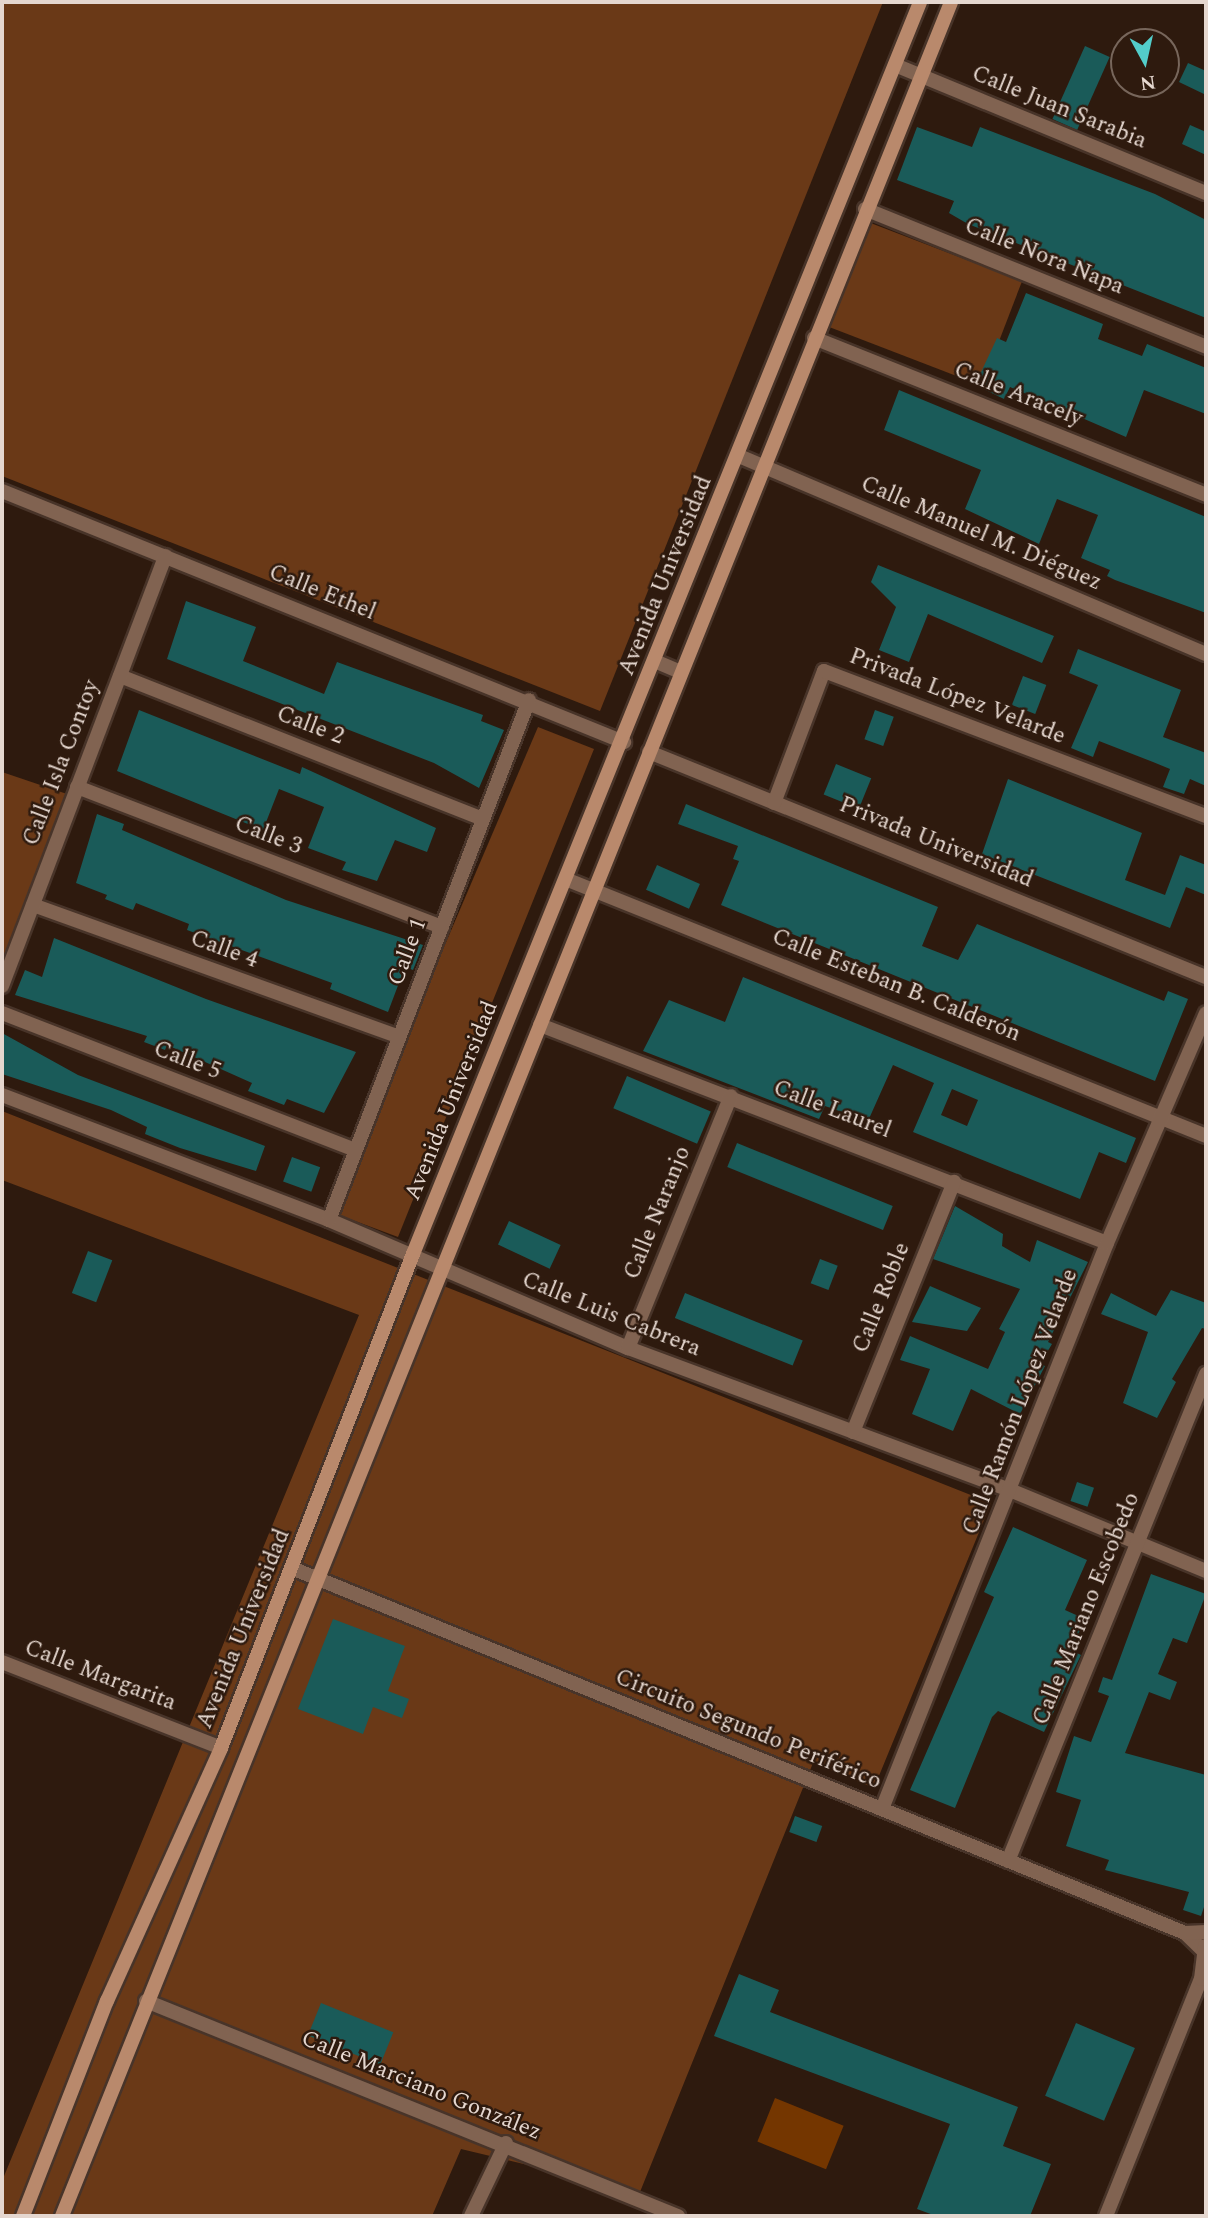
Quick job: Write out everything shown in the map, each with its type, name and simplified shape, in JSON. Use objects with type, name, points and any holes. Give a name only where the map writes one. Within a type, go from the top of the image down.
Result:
[{"type":"main road","name":"Avenida Universidad","points":[[23,2216],[107,2001],[221,1748],[294,1569],[413,1254],[657,662],[920,2]]},
{"type":"main road","name":"Avenida Universidad","points":[[62,2216],[146,2001],[444,1271],[760,465],[951,2]]},
{"type":"street","name":"Calle Juan Sarabia","points":[[895,65],[1206,193]]},
{"type":"street","name":"Calle Nora Napa","points":[[864,209],[1206,347]]},
{"type":"street","name":"Calle Aracely","points":[[814,338],[1206,495]]},
{"type":"street","name":"Calle Manuel M. Diéguez","points":[[739,456],[1206,654]]},
{"type":"street","name":"Calle Ethel","points":[[2,491],[529,700],[624,742]]},
{"type":"street","name":"Calle Isla Contoy","points":[[2,986],[165,555]]},
{"type":"street","points":[[657,662],[680,672]]},
{"type":"street","name":"Privada López Velarde","points":[[774,803],[824,671],[1206,817]]},
{"type":"street","name":"Calle 2","points":[[120,676],[484,818]]},
{"type":"street","name":"Calle 1","points":[[329,1220],[529,700]]},
{"type":"street","name":"Privada Universidad","points":[[649,752],[1206,976]]},
{"type":"street","name":"Calle 3","points":[[78,787],[442,927]]},
{"type":"street","name":"Calle Esteban B. Calderón","points":[[568,880],[1206,1136]]},
{"type":"street","name":"Calle 4","points":[[33,905],[400,1037]]},
{"type":"street","name":"Calle 5","points":[[2,1013],[355,1150]]},
{"type":"street","name":"Calle Ramón López Velarde","points":[[882,1809],[1012,1491],[1159,1115],[1206,1013]]},
{"type":"street","name":"Calle Laurel","points":[[540,1025],[954,1181],[1107,1243]]},
{"type":"street","name":"Calle Luis Cabrera","points":[[2,1095],[329,1220],[628,1348],[1012,1491],[1206,1571]]},
{"type":"street","name":"Calle Naranjo","points":[[628,1348],[731,1096]]},
{"type":"street","name":"Calle Roble","points":[[853,1432],[954,1181]]},
{"type":"street","name":"Calle Mariano Escobedo","points":[[1008,1861],[1206,1374]]},
{"type":"street","name":"Circuito Segundo Periférico","points":[[294,1569],[1185,1933],[1205,1949]]},
{"type":"street","name":"Calle Margarita","points":[[2,1662],[221,1748]]},
{"type":"street","name":"Circuito Segundo Periférico","points":[[1185,1933],[1206,1932]]},
{"type":"street","points":[[1106,2216],[1204,1976],[1205,1949]]},
{"type":"street","name":"Calle Marciano González","points":[[146,2001],[506,2143],[678,2216]]},
{"type":"street","points":[[471,2216],[506,2143]]},
{"type":"shaded area","points":[[2,2],[883,2],[600,711],[2,476]]},
{"type":"shaded area","points":[[868,222],[1022,281],[982,386],[828,327]]},
{"type":"shaded area","points":[[538,727],[594,749],[398,1237],[339,1215],[435,968]]},
{"type":"shaded area","points":[[2,772],[67,794],[2,965]]},
{"type":"shaded area","points":[[2,1111],[991,1503],[874,1788],[813,1763],[640,2192],[461,2149],[432,2216],[2,2216],[2,2181],[359,1315],[2,1180]]},
{"type":"shaded area","points":[[775,2098],[844,2126],[826,2169],[757,2142]]},
{"type":"building","points":[[1085,46],[1110,57],[1077,130],[1052,119]]},
{"type":"building","points":[[1188,63],[1206,71],[1206,95],[1180,82]]},
{"type":"building","points":[[1190,125],[1206,132],[1206,155],[1182,144]]},
{"type":"building","points":[[917,127],[972,147],[980,127],[1155,194],[1206,220],[1206,318],[968,224],[949,213],[954,201],[897,180]]},
{"type":"building","points":[[1026,293],[1103,324],[1098,339],[1142,356],[1147,344],[1206,368],[1206,414],[1144,390],[1126,437],[1010,387],[1004,399],[975,385],[997,338],[1006,342]]},
{"type":"building","points":[[899,390],[1206,517],[1206,613],[1115,580],[1107,576],[1110,570],[1081,558],[1098,515],[1057,499],[1039,544],[965,509],[981,470],[884,430]]},
{"type":"building","points":[[878,565],[1054,636],[1042,663],[928,614],[909,662],[879,650],[896,607],[871,582]]},
{"type":"building","points":[[186,601],[256,627],[243,661],[324,694],[337,662],[483,715],[481,721],[504,730],[479,788],[434,763],[167,659]]},
{"type":"building","points":[[1078,649],[1181,690],[1163,737],[1206,753],[1206,786],[1190,779],[1184,794],[1163,787],[1170,769],[1099,741],[1093,757],[1071,748],[1098,685],[1069,673]]},
{"type":"building","points":[[1023,676],[1046,685],[1035,714],[1012,705]]},
{"type":"building","points":[[139,710],[300,774],[302,767],[436,828],[427,852],[395,840],[377,881],[342,870],[346,862],[308,848],[324,807],[279,789],[263,830],[117,771]]},
{"type":"building","points":[[875,710],[894,717],[883,746],[864,739]]},
{"type":"building","points":[[836,764],[871,778],[859,809],[824,795]]},
{"type":"building","points":[[1008,779],[1142,833],[1125,880],[1165,895],[1180,855],[1206,865],[1206,895],[1186,887],[1170,928],[982,854]]},
{"type":"building","points":[[686,804],[938,907],[922,946],[958,960],[977,924],[1164,1001],[1168,991],[1188,999],[1155,1081],[721,905],[739,861],[733,859],[738,846],[678,824]]},
{"type":"building","points":[[97,814],[124,824],[122,830],[286,900],[423,945],[413,970],[405,967],[388,1012],[330,989],[332,983],[187,930],[189,924],[136,903],[133,910],[105,899],[107,895],[76,883]]},
{"type":"building","points":[[657,865],[700,884],[689,909],[646,890]]},
{"type":"building","points":[[54,938],[206,999],[356,1052],[324,1113],[287,1099],[284,1105],[248,1091],[252,1083],[167,1045],[165,1050],[144,1042],[147,1036],[15,995],[25,970],[42,977]]},
{"type":"building","points":[[743,977],[1136,1138],[1126,1163],[1099,1152],[1080,1199],[913,1132],[934,1083],[893,1065],[868,1121],[825,1106],[819,1119],[643,1051],[669,1000],[725,1022]],"holes":[[[952,1089],[978,1100],[967,1126],[941,1115]]]},
{"type":"building","points":[[2,1033],[78,1075],[265,1146],[256,1171],[180,1148],[145,1134],[147,1127],[111,1110],[2,1074]]},
{"type":"building","points":[[627,1076],[711,1112],[697,1144],[613,1108]]},
{"type":"building","points":[[737,1143],[893,1206],[883,1230],[727,1167]]},
{"type":"building","points":[[292,1157],[320,1167],[311,1192],[283,1181]]},
{"type":"building","points":[[955,1206],[1003,1234],[1002,1246],[1030,1262],[1037,1240],[1088,1262],[1048,1342],[1052,1344],[1040,1364],[1045,1366],[1020,1414],[971,1389],[953,1431],[912,1414],[930,1369],[900,1360],[910,1336],[988,1369],[1005,1332],[999,1329],[1020,1289],[933,1259]]},
{"type":"building","points":[[509,1221],[561,1245],[550,1269],[498,1245]]},
{"type":"building","points":[[88,1251],[112,1260],[96,1302],[72,1293]]},
{"type":"building","points":[[820,1259],[838,1266],[828,1290],[811,1283]]},
{"type":"building","points":[[930,1286],[981,1308],[967,1331],[912,1322]]},
{"type":"building","points":[[1171,1290],[1206,1303],[1206,1329],[1202,1328],[1172,1379],[1176,1382],[1157,1418],[1123,1403],[1148,1332],[1101,1314],[1111,1293],[1156,1316]]},
{"type":"building","points":[[685,1293],[803,1341],[793,1366],[675,1318]]},
{"type":"building","points":[[1077,1482],[1094,1488],[1088,1507],[1070,1501]]},
{"type":"building","points":[[1013,1527],[1087,1560],[1065,1610],[1085,1619],[1071,1650],[1081,1655],[1044,1732],[998,1711],[992,1717],[955,1808],[910,1790],[994,1597],[984,1592]]},
{"type":"building","points":[[1151,1574],[1206,1594],[1187,1643],[1173,1638],[1158,1674],[1177,1682],[1170,1700],[1149,1692],[1125,1753],[1206,1775],[1206,1901],[1201,1916],[1183,1910],[1189,1892],[1105,1870],[1109,1860],[1066,1846],[1081,1800],[1056,1792],[1074,1736],[1091,1742],[1109,1696],[1098,1692],[1103,1677],[1112,1680]]},
{"type":"building","points":[[333,1619],[405,1646],[388,1691],[409,1699],[402,1718],[373,1707],[363,1734],[298,1709]]},
{"type":"building","points":[[795,1816],[822,1826],[816,1842],[789,1832]]},
{"type":"building","points":[[739,1974],[779,1990],[770,2012],[1018,2107],[1003,2146],[1051,2164],[1030,2216],[936,2216],[917,2209],[950,2124],[714,2036]]},
{"type":"building","points":[[321,2003],[393,2032],[380,2065],[308,2035]]},
{"type":"building","points":[[1076,2023],[1135,2048],[1104,2121],[1045,2096]]}]
